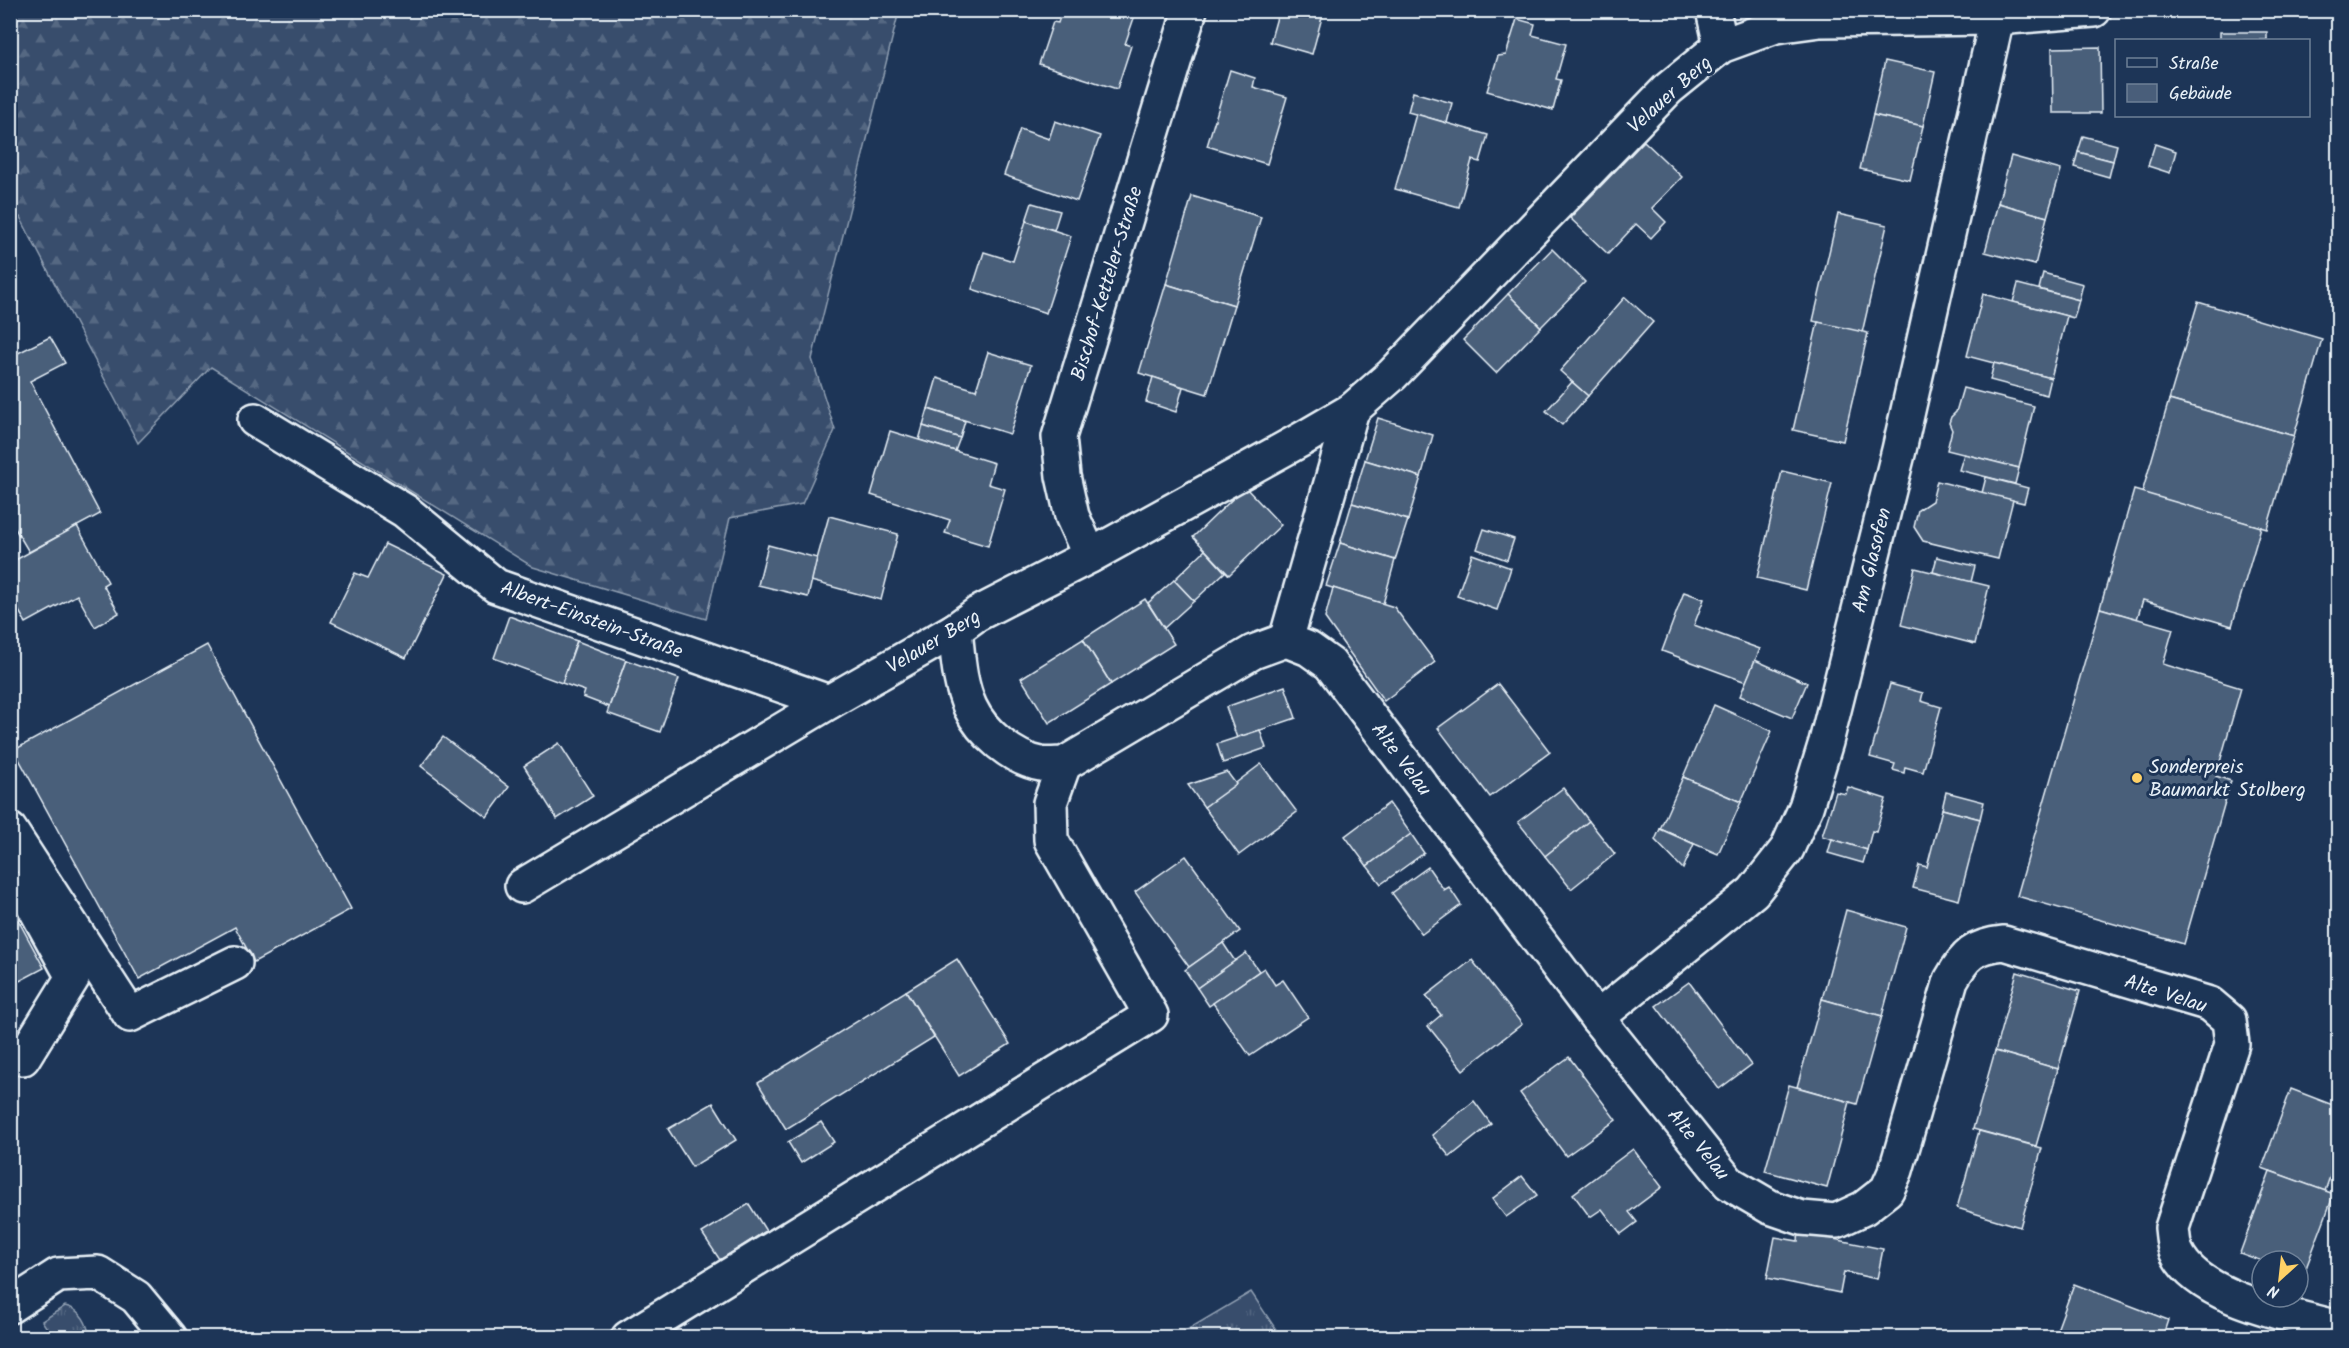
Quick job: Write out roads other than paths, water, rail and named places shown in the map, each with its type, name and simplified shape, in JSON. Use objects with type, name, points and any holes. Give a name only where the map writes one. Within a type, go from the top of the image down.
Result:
[{"type":"street","name":"Bischof-Ketteler-Straße","points":[[1090,556],[1072,516],[1063,476],[1059,437],[1190,10]]},
{"type":"street","points":[[1713,10],[1721,46]]},
{"type":"street","name":"Velauer Berg","points":[[522,886],[977,615],[1090,556],[1352,410],[1392,375],[1668,89],[1721,46],[1776,26],[1820,21],[1997,18],[2094,10]]},
{"type":"street","name":"Am Glasofen","points":[[1597,1018],[1754,892],[1787,849],[1806,807],[1826,742],[1899,450],[1997,18]]},
{"type":"street","points":[[955,630],[961,678],[971,708],[984,729],[1011,752],[1040,764],[1064,764],[1253,652],[1286,640],[1352,410]]},
{"type":"street","name":"Albert-Einstein-Straße","points":[[255,420],[405,511],[496,586],[828,702]]},
{"type":"street","name":"Alte Velau","points":[[1286,640],[1309,649],[1330,664],[1597,1018],[1730,1183],[1770,1208],[1802,1218],[1836,1221],[1864,1208],[1887,1190],[1896,1170],[1951,980],[1963,959],[1985,945],[2004,943],[2210,1004],[2229,1020],[2232,1044],[2172,1228],[2175,1250],[2188,1269],[2220,1290],[2247,1302],[2338,1328]]},
{"type":"street","points":[[628,1338],[1151,1015],[1051,840],[1050,803],[1064,764]]},
{"type":"street","points":[[10,830],[130,1015],[235,963]]},
{"type":"street","points":[[10,863],[73,977],[22,1058]]},
{"type":"street","points":[[10,1306],[58,1275],[98,1273],[136,1298],[170,1338]]},
{"type":"place","name":"Sonderpreis Baumarkt Stolberg","points":[[2137,778]]}]
